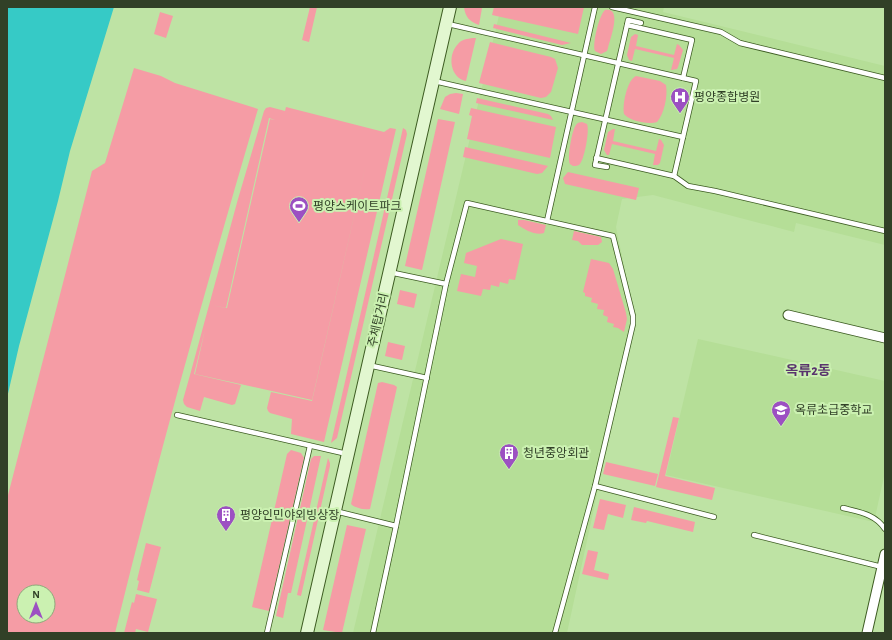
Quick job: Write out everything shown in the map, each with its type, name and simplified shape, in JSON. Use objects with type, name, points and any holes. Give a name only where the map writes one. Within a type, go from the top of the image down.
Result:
[{"type":"main road","name":"주체탑거리","points":[[308,633],[347,454],[450,7]]},
{"type":"street","points":[[788,315],[885,338]]},
{"type":"street","points":[[868,633],[884,560]]},
{"type":"lane","points":[[547,221],[595,7]]},
{"type":"lane","points":[[612,7],[721,32],[740,43],[885,78]]},
{"type":"lane","points":[[607,168],[595,164],[628,20],[641,22]]},
{"type":"lane","points":[[446,24],[696,81],[674,176]]},
{"type":"lane","points":[[627,25],[692,40],[684,78]]},
{"type":"lane","points":[[433,81],[683,137]]},
{"type":"lane","points":[[596,158],[674,176],[688,186],[885,231]]},
{"type":"lane","points":[[373,633],[446,284],[467,203],[613,236],[633,316],[633,324],[595,486],[555,633]]},
{"type":"lane","points":[[389,272],[446,284]]},
{"type":"lane","points":[[368,365],[427,378]]},
{"type":"lane","points":[[176,415],[347,454]]},
{"type":"lane","points":[[268,633],[310,446]]},
{"type":"lane","points":[[595,486],[714,517]]},
{"type":"lane","points":[[843,508],[871,516],[880,522],[885,529]]},
{"type":"lane","points":[[335,511],[396,526]]},
{"type":"lane","points":[[754,535],[884,560]]},
{"type":"shaded area","points":[[310,7],[317,7],[309,42],[302,40]]},
{"type":"shaded area","points":[[464,7],[482,8],[479,25],[468,19]]},
{"type":"shaded area","points":[[494,7],[584,7],[578,34],[492,15]]},
{"type":"shaded area","points":[[501,7],[664,7],[663,12],[885,66],[885,245],[796,223],[794,232],[653,195],[622,199],[616,227],[635,319],[567,633],[353,633]]},
{"type":"shaded area","points":[[605,10],[610,10],[613,13],[614,24],[607,51],[601,54],[595,51],[594,43],[600,18]]},
{"type":"shaded area","points":[[160,12],[173,16],[166,38],[154,34]]},
{"type":"shaded area","points":[[494,24],[571,43],[562,45],[493,28]]},
{"type":"shaded area","points":[[635,34],[638,35],[636,46],[674,55],[677,44],[679,45],[683,50],[677,69],[671,70],[674,58],[635,49],[632,61],[629,60],[627,55],[631,37]]},
{"type":"shaded area","points":[[476,38],[466,81],[456,76],[451,60],[452,54],[461,41]]},
{"type":"shaded area","points":[[490,42],[555,59],[558,68],[551,92],[546,97],[541,98],[479,83]]},
{"type":"shaded area","points":[[134,68],[161,76],[175,83],[258,109],[148,501],[115,633],[7,633],[7,499],[92,171],[105,163]]},
{"type":"shaded area","points":[[636,76],[660,81],[666,85],[665,105],[657,122],[639,122],[630,119],[624,114],[626,93],[630,82]]},
{"type":"shaded area","points":[[456,93],[463,94],[459,114],[440,109],[445,97]]},
{"type":"shaded area","points":[[477,98],[548,114],[553,120],[476,103]]},
{"type":"shaded area","name":"평양스케이트파크","points":[[270,107],[285,111],[286,107],[384,132],[390,128],[396,129],[324,442],[291,434],[292,419],[270,413],[267,408],[271,392],[312,401],[371,142],[312,400],[195,374],[205,330],[194,374],[241,385],[235,404],[232,405],[204,397],[200,411],[187,407],[183,400],[238,199],[266,108]],"holes":[[[269,118],[275,120],[270,119],[226,308]]]},
{"type":"shaded area","points":[[471,108],[556,127],[550,158],[467,139],[472,116],[469,115]]},
{"type":"shaded area","points":[[438,119],[455,122],[422,270],[405,266]]},
{"type":"shaded area","points":[[582,122],[587,124],[588,127],[586,146],[581,163],[574,166],[570,164],[569,161],[570,144],[574,128],[577,123]]},
{"type":"shaded area","points":[[403,128],[406,130],[407,134],[337,438],[331,443]]},
{"type":"shaded area","points":[[615,129],[613,141],[656,151],[659,139],[661,140],[664,145],[660,163],[658,165],[653,165],[655,154],[612,144],[609,155],[607,155],[604,150],[608,132]]},
{"type":"shaded area","points":[[465,147],[548,166],[542,173],[537,174],[463,157]]},
{"type":"shaded area","points":[[568,172],[639,188],[636,200],[565,184],[563,178]]},
{"type":"shaded area","points":[[518,220],[546,225],[544,233],[538,234],[527,231],[518,225]]},
{"type":"shaded area","points":[[574,231],[601,237],[602,242],[598,245],[582,245],[578,241],[572,240]]},
{"type":"shaded area","points":[[501,239],[523,244],[515,280],[509,279],[508,284],[500,282],[499,287],[491,285],[490,290],[483,289],[481,296],[457,291],[461,274],[475,277],[477,266],[464,263],[466,253]]},
{"type":"shaded area","points":[[591,259],[609,263],[613,269],[626,313],[627,319],[624,332],[613,327],[614,324],[607,322],[608,317],[603,315],[604,310],[597,309],[598,304],[591,302],[592,298],[585,296],[585,293],[583,292]]},
{"type":"shaded area","points":[[400,290],[417,294],[414,308],[397,304]]},
{"type":"shaded area","name":"옥류초급중학교","points":[[698,339],[885,381],[885,472],[874,522],[666,475]]},
{"type":"shaded area","points":[[388,342],[405,346],[402,360],[385,356]]},
{"type":"shaded area","points":[[382,382],[397,387],[370,509],[362,509],[351,504],[378,383]]},
{"type":"shaded area","points":[[673,417],[679,418],[665,476],[715,488],[712,500],[656,487]]},
{"type":"shaded area","points":[[291,450],[301,453],[304,458],[269,611],[252,607],[287,454]]},
{"type":"shaded area","points":[[314,456],[321,456],[291,593],[288,593],[283,618],[276,616],[311,459]]},
{"type":"shaded area","points":[[328,458],[330,466],[301,596],[297,595]]},
{"type":"shaded area","points":[[606,462],[658,474],[655,486],[603,474]]},
{"type":"shaded area","points":[[600,499],[626,505],[623,518],[608,514],[604,530],[593,528]]},
{"type":"shaded area","points":[[634,507],[695,522],[693,532],[647,521],[646,523],[631,520]]},
{"type":"shaded area","points":[[347,525],[366,529],[342,633],[323,630]]},
{"type":"shaded area","points":[[146,543],[161,547],[149,593],[137,590],[139,581],[137,580]]},
{"type":"shaded area","points":[[588,550],[598,552],[594,570],[609,574],[608,580],[582,574]]},
{"type":"shaded area","points":[[136,594],[157,599],[148,632],[136,629],[135,633],[124,633],[132,602],[134,603]]},
{"type":"water","points":[[7,7],[114,7],[70,151],[19,346],[7,398]]},
{"type":"place","name":"평양종합병원","points":[[680,114]]},
{"type":"place","name":"평양스케이트파크","points":[[299,223]]},
{"type":"place","name":"옥류초급중학교","points":[[781,427]]},
{"type":"place","name":"청년중앙회관","points":[[509,470]]},
{"type":"place","name":"평양인민야외빙상장","points":[[226,532]]},
{"type":"district","name":"옥류2동","points":[[808,371]]}]
